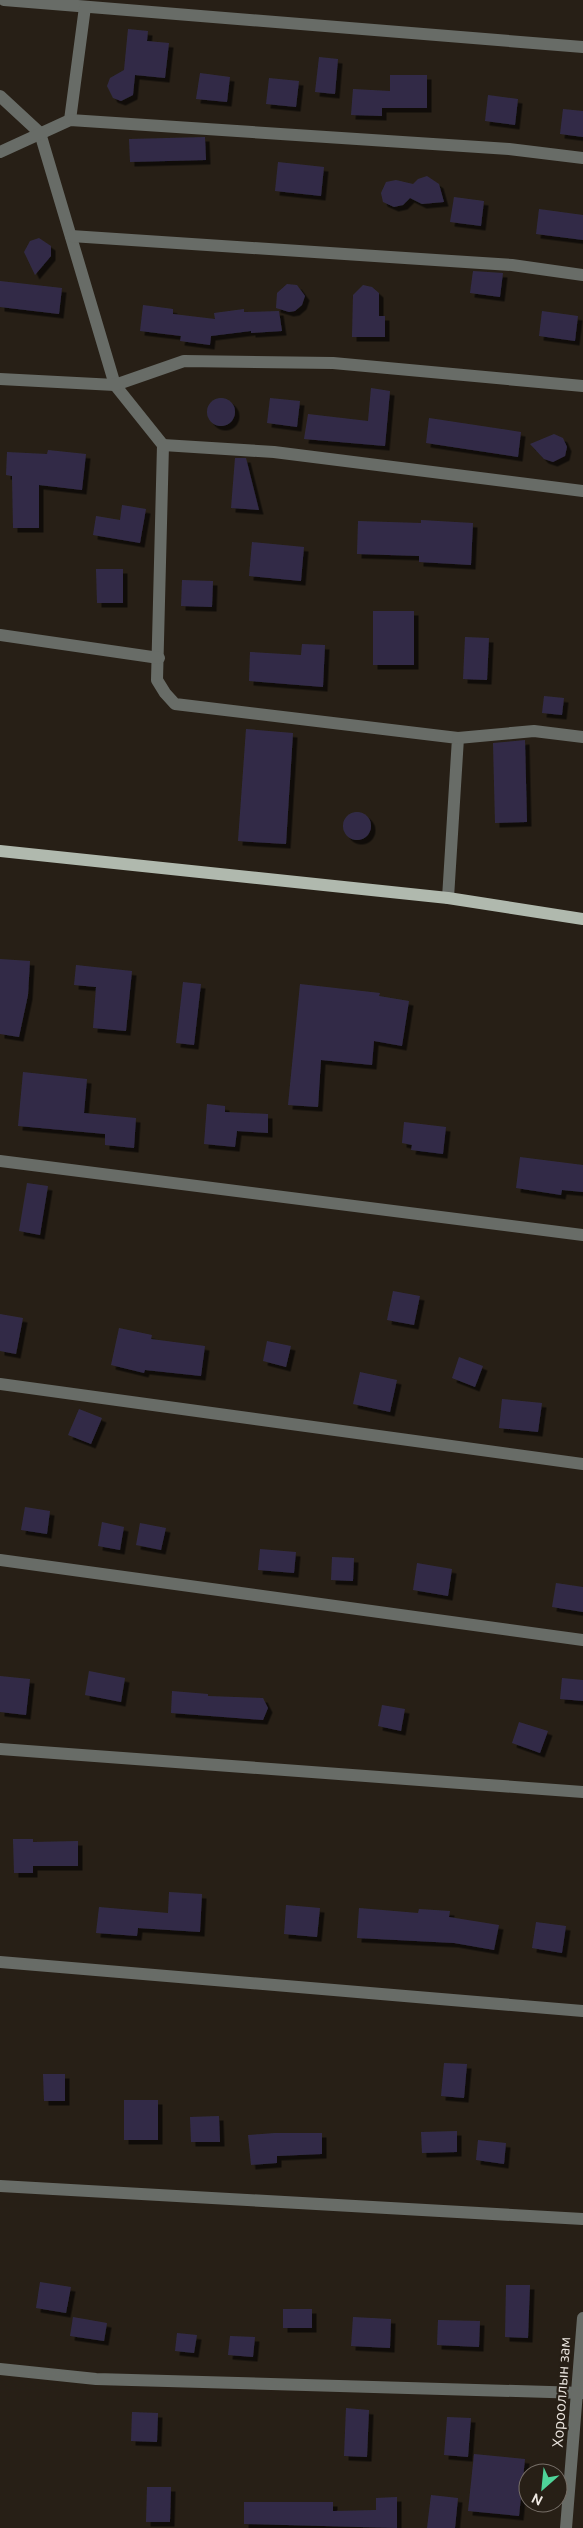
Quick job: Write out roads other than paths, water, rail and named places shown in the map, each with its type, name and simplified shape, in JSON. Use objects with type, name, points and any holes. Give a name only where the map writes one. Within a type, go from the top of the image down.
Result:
[{"type":"main road","points":[[0,851],[448,898],[583,919]]},
{"type":"street","points":[[4,0],[583,47]]},
{"type":"street","points":[[70,120],[85,7]]},
{"type":"street","points":[[0,96],[40,133],[114,385],[163,445],[158,680],[165,693],[175,704],[458,738],[534,732],[583,737]]},
{"type":"street","points":[[0,152],[70,120],[508,149],[583,158]]},
{"type":"street","points":[[71,236],[512,264],[583,275]]},
{"type":"street","points":[[0,379],[114,385],[184,361],[333,363],[583,386]]},
{"type":"street","points":[[163,445],[274,452],[583,491]]},
{"type":"street","points":[[0,635],[159,658]]},
{"type":"street","points":[[448,898],[458,738]]},
{"type":"street","points":[[0,1161],[583,1235]]},
{"type":"street","points":[[0,1384],[583,1464]]},
{"type":"street","points":[[0,1560],[583,1640]]},
{"type":"street","points":[[0,1749],[583,1792]]},
{"type":"street","points":[[0,1962],[583,2011]]},
{"type":"street","points":[[0,2186],[583,2219]]},
{"type":"street","name":"Хорооллын зам","points":[[566,2528],[580,2393],[583,2318]]},
{"type":"street","points":[[0,2369],[96,2379],[580,2393]]}]
